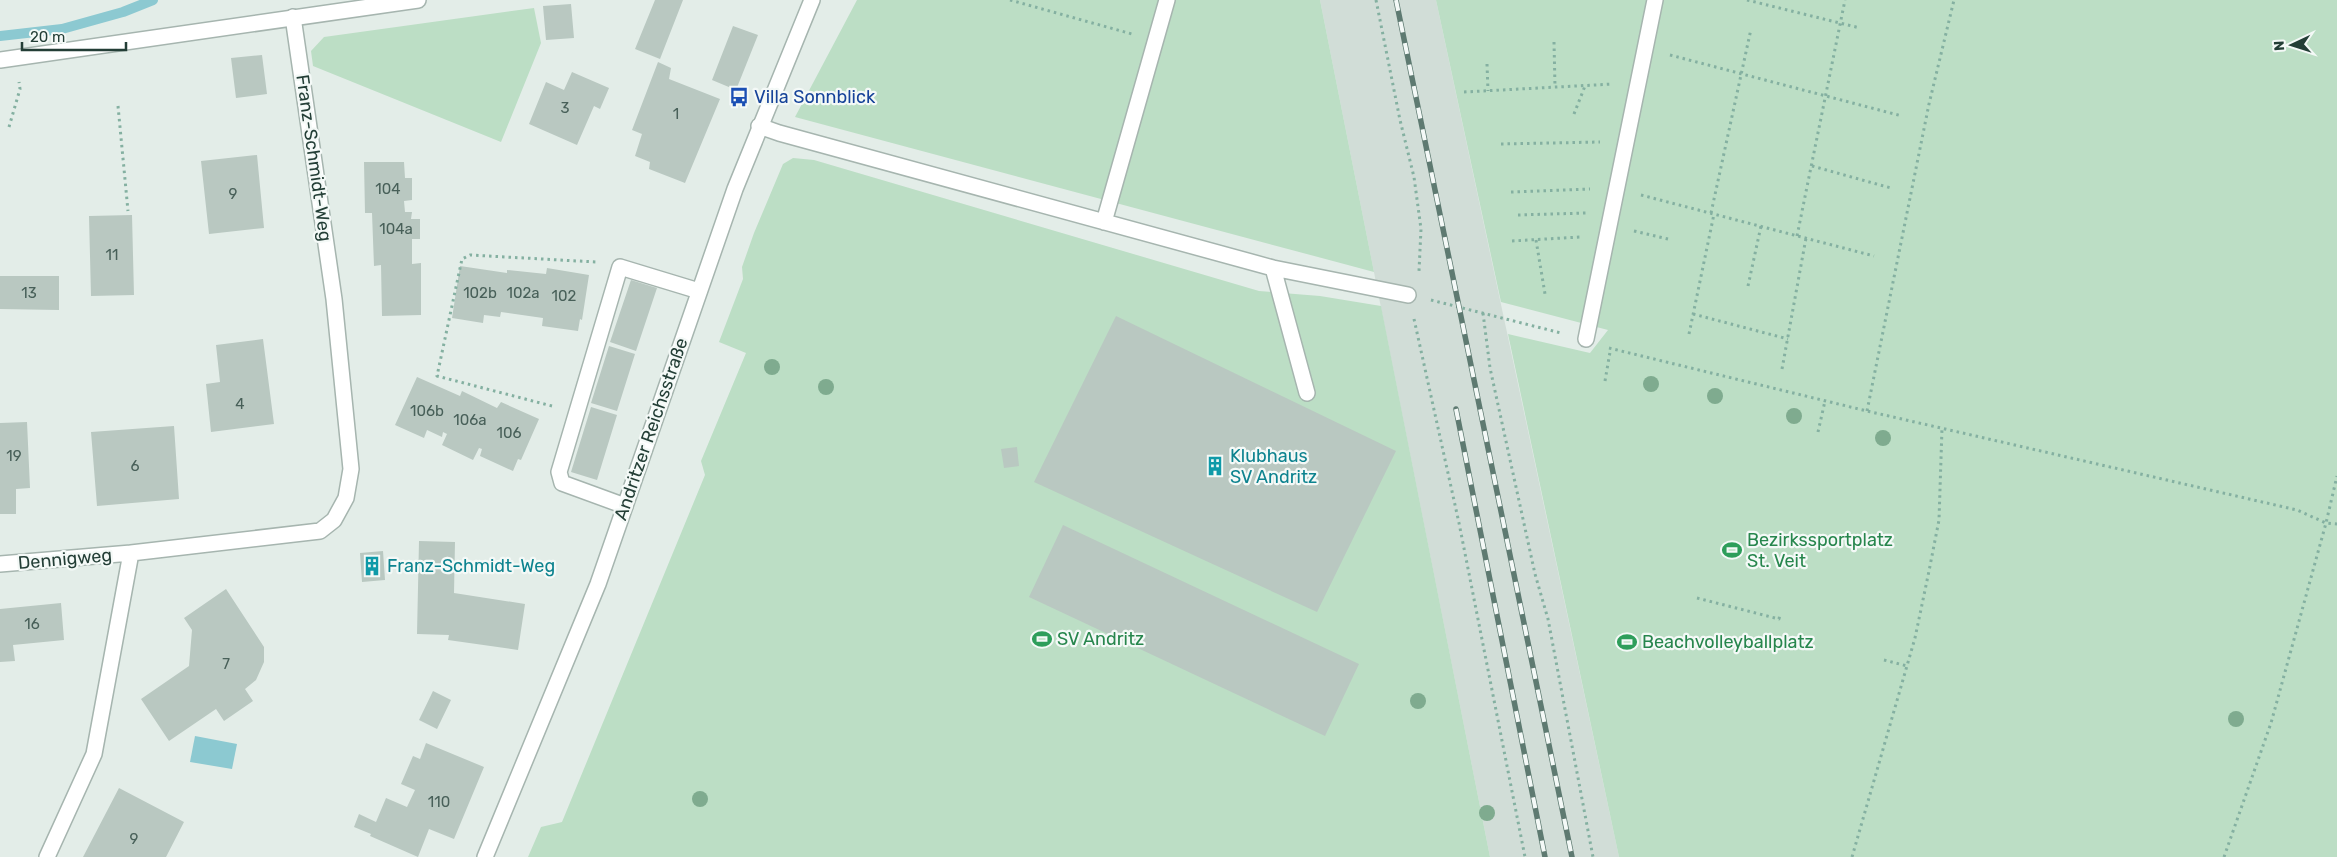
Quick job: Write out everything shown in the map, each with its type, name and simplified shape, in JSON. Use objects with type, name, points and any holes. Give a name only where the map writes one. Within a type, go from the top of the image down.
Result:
[{"type":"street","points":[[0,60],[293,16],[418,0]]},
{"type":"street","name":"Andritzer Reichsstraße","points":[[485,857],[598,584],[699,290],[759,126],[812,0]]},
{"type":"street","points":[[1104,222],[1167,0]]},
{"type":"street","points":[[1586,340],[1655,0]]},
{"type":"street","name":"Franz-Schmidt-Weg","points":[[131,553],[320,531],[334,520],[346,498],[351,469],[334,299],[293,16]]},
{"type":"street","points":[[759,126],[1273,268],[1408,295]]},
{"type":"street","points":[[625,506],[562,483],[559,472],[620,267],[699,290]]},
{"type":"street","points":[[1273,268],[1307,393]]},
{"type":"street","points":[[47,857],[94,754],[131,553]]},
{"type":"street","name":"Dennigweg","points":[[0,564],[131,553]]},
{"type":"path","points":[[1010,0],[1155,40]]},
{"type":"path","points":[[1376,0],[1400,120],[1414,177],[1421,229],[1419,277],[1408,295],[1459,523],[1525,857]]},
{"type":"path","points":[[1747,0],[1860,28]]},
{"type":"path","points":[[1798,236],[1845,0]]},
{"type":"path","points":[[1867,411],[1929,104],[1954,0]]},
{"type":"path","points":[[1689,334],[1751,29]]},
{"type":"path","points":[[1554,42],[1555,87]]},
{"type":"path","points":[[1645,48],[1902,116]]},
{"type":"path","points":[[1486,64],[1488,91]]},
{"type":"path","points":[[9,127],[20,88],[19,77]]},
{"type":"path","points":[[1464,92],[1638,83]]},
{"type":"path","points":[[1574,114],[1585,86]]},
{"type":"path","points":[[118,106],[128,211]]},
{"type":"path","points":[[1501,144],[1626,141]]},
{"type":"path","points":[[1812,166],[1891,188]]},
{"type":"path","points":[[1511,192],[1617,188],[1874,256]]},
{"type":"path","points":[[1518,215],[1609,224],[1668,239]]},
{"type":"path","points":[[1512,241],[1536,240],[1609,224]]},
{"type":"path","points":[[1748,286],[1761,226]]},
{"type":"path","points":[[1782,369],[1806,238]]},
{"type":"path","points":[[1536,240],[1545,294]]},
{"type":"path","points":[[577,412],[437,376],[462,259],[470,255],[610,263],[620,267]]},
{"type":"path","points":[[1408,295],[1586,340],[1610,349],[1867,411],[2297,510],[2326,523],[2337,524]]},
{"type":"path","points":[[1483,313],[1490,368],[1535,574],[1548,619],[1594,857]]},
{"type":"path","points":[[1693,314],[1788,339]]},
{"type":"path","points":[[1605,381],[1610,349]]},
{"type":"path","points":[[1818,432],[1825,400]]},
{"type":"path","points":[[1852,857],[1907,666],[1939,520],[1942,428]]},
{"type":"path","points":[[2224,857],[2271,723],[2326,523],[2337,476]]},
{"type":"path","points":[[1697,598],[1773,618],[1779,619],[1780,614]]},
{"type":"path","points":[[1884,660],[1907,666]]},
{"type":"shaded area","points":[[1320,0],[1436,0],[1619,857],[1490,857]]},
{"type":"green space","points":[[857,0],[1320,0],[1374,272],[795,117]]},
{"type":"green space","points":[[1436,0],[2337,0],[2337,857],[1619,857],[1508,334],[1590,353],[1608,330],[1501,302]]},
{"type":"green space","points":[[534,8],[541,43],[501,142],[313,66],[311,51],[324,37]]},
{"type":"green space","name":"SV Andritz","points":[[793,158],[814,160],[1259,291],[1320,296],[1381,306],[1490,857],[528,857],[541,827],[562,822],[705,475],[701,461],[746,353],[719,342],[743,279],[742,267],[754,233],[783,164]]},
{"type":"water","points":[[195,736],[237,744],[232,769],[190,762]]},
{"type":"building","points":[[655,0],[683,0],[660,59],[635,49]]},
{"type":"building","points":[[571,4],[574,38],[546,40],[543,6]]},
{"type":"building","points":[[733,26],[758,35],[736,90],[712,80]]},
{"type":"building","points":[[262,55],[267,94],[236,98],[231,58]]},
{"type":"building","points":[[658,62],[671,68],[669,79],[720,99],[685,183],[649,169],[650,162],[635,156],[642,134],[632,130]]},
{"type":"building","points":[[572,72],[609,88],[600,109],[594,106],[577,145],[529,124],[546,82],[564,90]]},
{"type":"building","points":[[257,155],[264,228],[209,234],[201,161]]},
{"type":"building","points":[[364,162],[404,162],[405,178],[412,178],[412,200],[404,201],[405,212],[412,212],[411,219],[420,219],[420,239],[412,239],[412,264],[421,263],[421,315],[382,316],[381,265],[374,266],[372,213],[365,213]]},
{"type":"building","points":[[132,215],[134,295],[91,296],[89,216]]},
{"type":"building","points":[[460,266],[507,273],[507,270],[546,274],[547,268],[589,275],[582,320],[580,319],[578,331],[542,326],[543,318],[501,312],[500,317],[484,315],[483,323],[452,318]]},
{"type":"building","points":[[0,276],[59,276],[59,310],[0,309]]},
{"type":"building","points":[[631,280],[657,288],[636,351],[610,342]]},
{"type":"building","name":"Klubhaus SV Andritz","points":[[1116,316],[1396,451],[1317,612],[1034,482]]},
{"type":"building","points":[[263,339],[274,424],[211,432],[206,384],[220,382],[216,345]]},
{"type":"building","points":[[609,346],[635,354],[617,411],[591,403]]},
{"type":"building","points":[[417,377],[460,396],[462,391],[497,408],[501,402],[539,419],[521,460],[518,459],[513,471],[480,456],[482,449],[479,448],[473,460],[442,445],[447,434],[443,432],[442,437],[427,430],[424,438],[395,425]]},
{"type":"building","points":[[591,407],[617,415],[597,480],[571,472]]},
{"type":"building","points":[[27,422],[30,488],[16,489],[16,514],[0,514],[0,423]]},
{"type":"building","points":[[174,426],[179,499],[97,506],[91,432]]},
{"type":"building","points":[[1017,447],[1019,466],[1004,468],[1001,449]]},
{"type":"building","points":[[1063,525],[1359,664],[1325,736],[1029,597]]},
{"type":"building","points":[[419,541],[455,542],[454,593],[525,604],[518,650],[448,640],[449,635],[417,634]]},
{"type":"building","name":"Franz-Schmidt-Weg","points":[[383,551],[385,580],[362,582],[360,553]]},
{"type":"building","points":[[226,589],[264,647],[264,662],[256,680],[245,689],[253,701],[224,721],[216,709],[169,741],[141,699],[189,666],[192,630],[184,618]]},
{"type":"building","points":[[61,603],[64,640],[13,645],[15,661],[0,662],[0,609]]},
{"type":"building","points":[[433,691],[451,700],[437,729],[419,720]]},
{"type":"building","points":[[426,743],[484,767],[454,839],[429,829],[418,857],[354,827],[359,814],[376,822],[386,798],[407,807],[415,790],[401,784],[413,756],[420,759]]},
{"type":"building","points":[[119,788],[184,822],[166,857],[83,857]]},
{"type":"waterway","points":[[0,36],[62,29],[123,12],[153,0]]},
{"type":"railway","points":[[1396,0],[1572,857]]},
{"type":"railway","points":[[1456,409],[1545,857]]},
{"type":"place","name":"Villa Sonnblick","points":[[739,97]]},
{"type":"place","name":"Klubhaus SV Andritz","points":[[1215,466]]},
{"type":"place","name":"Bezirkssportplatz St. Veit","points":[[1732,550]]},
{"type":"place","name":"Franz-Schmidt-Weg","points":[[372,566]]},
{"type":"place","name":"SV Andritz","points":[[1042,639]]},
{"type":"place","name":"Beachvolleyballplatz","points":[[1627,642]]}]
